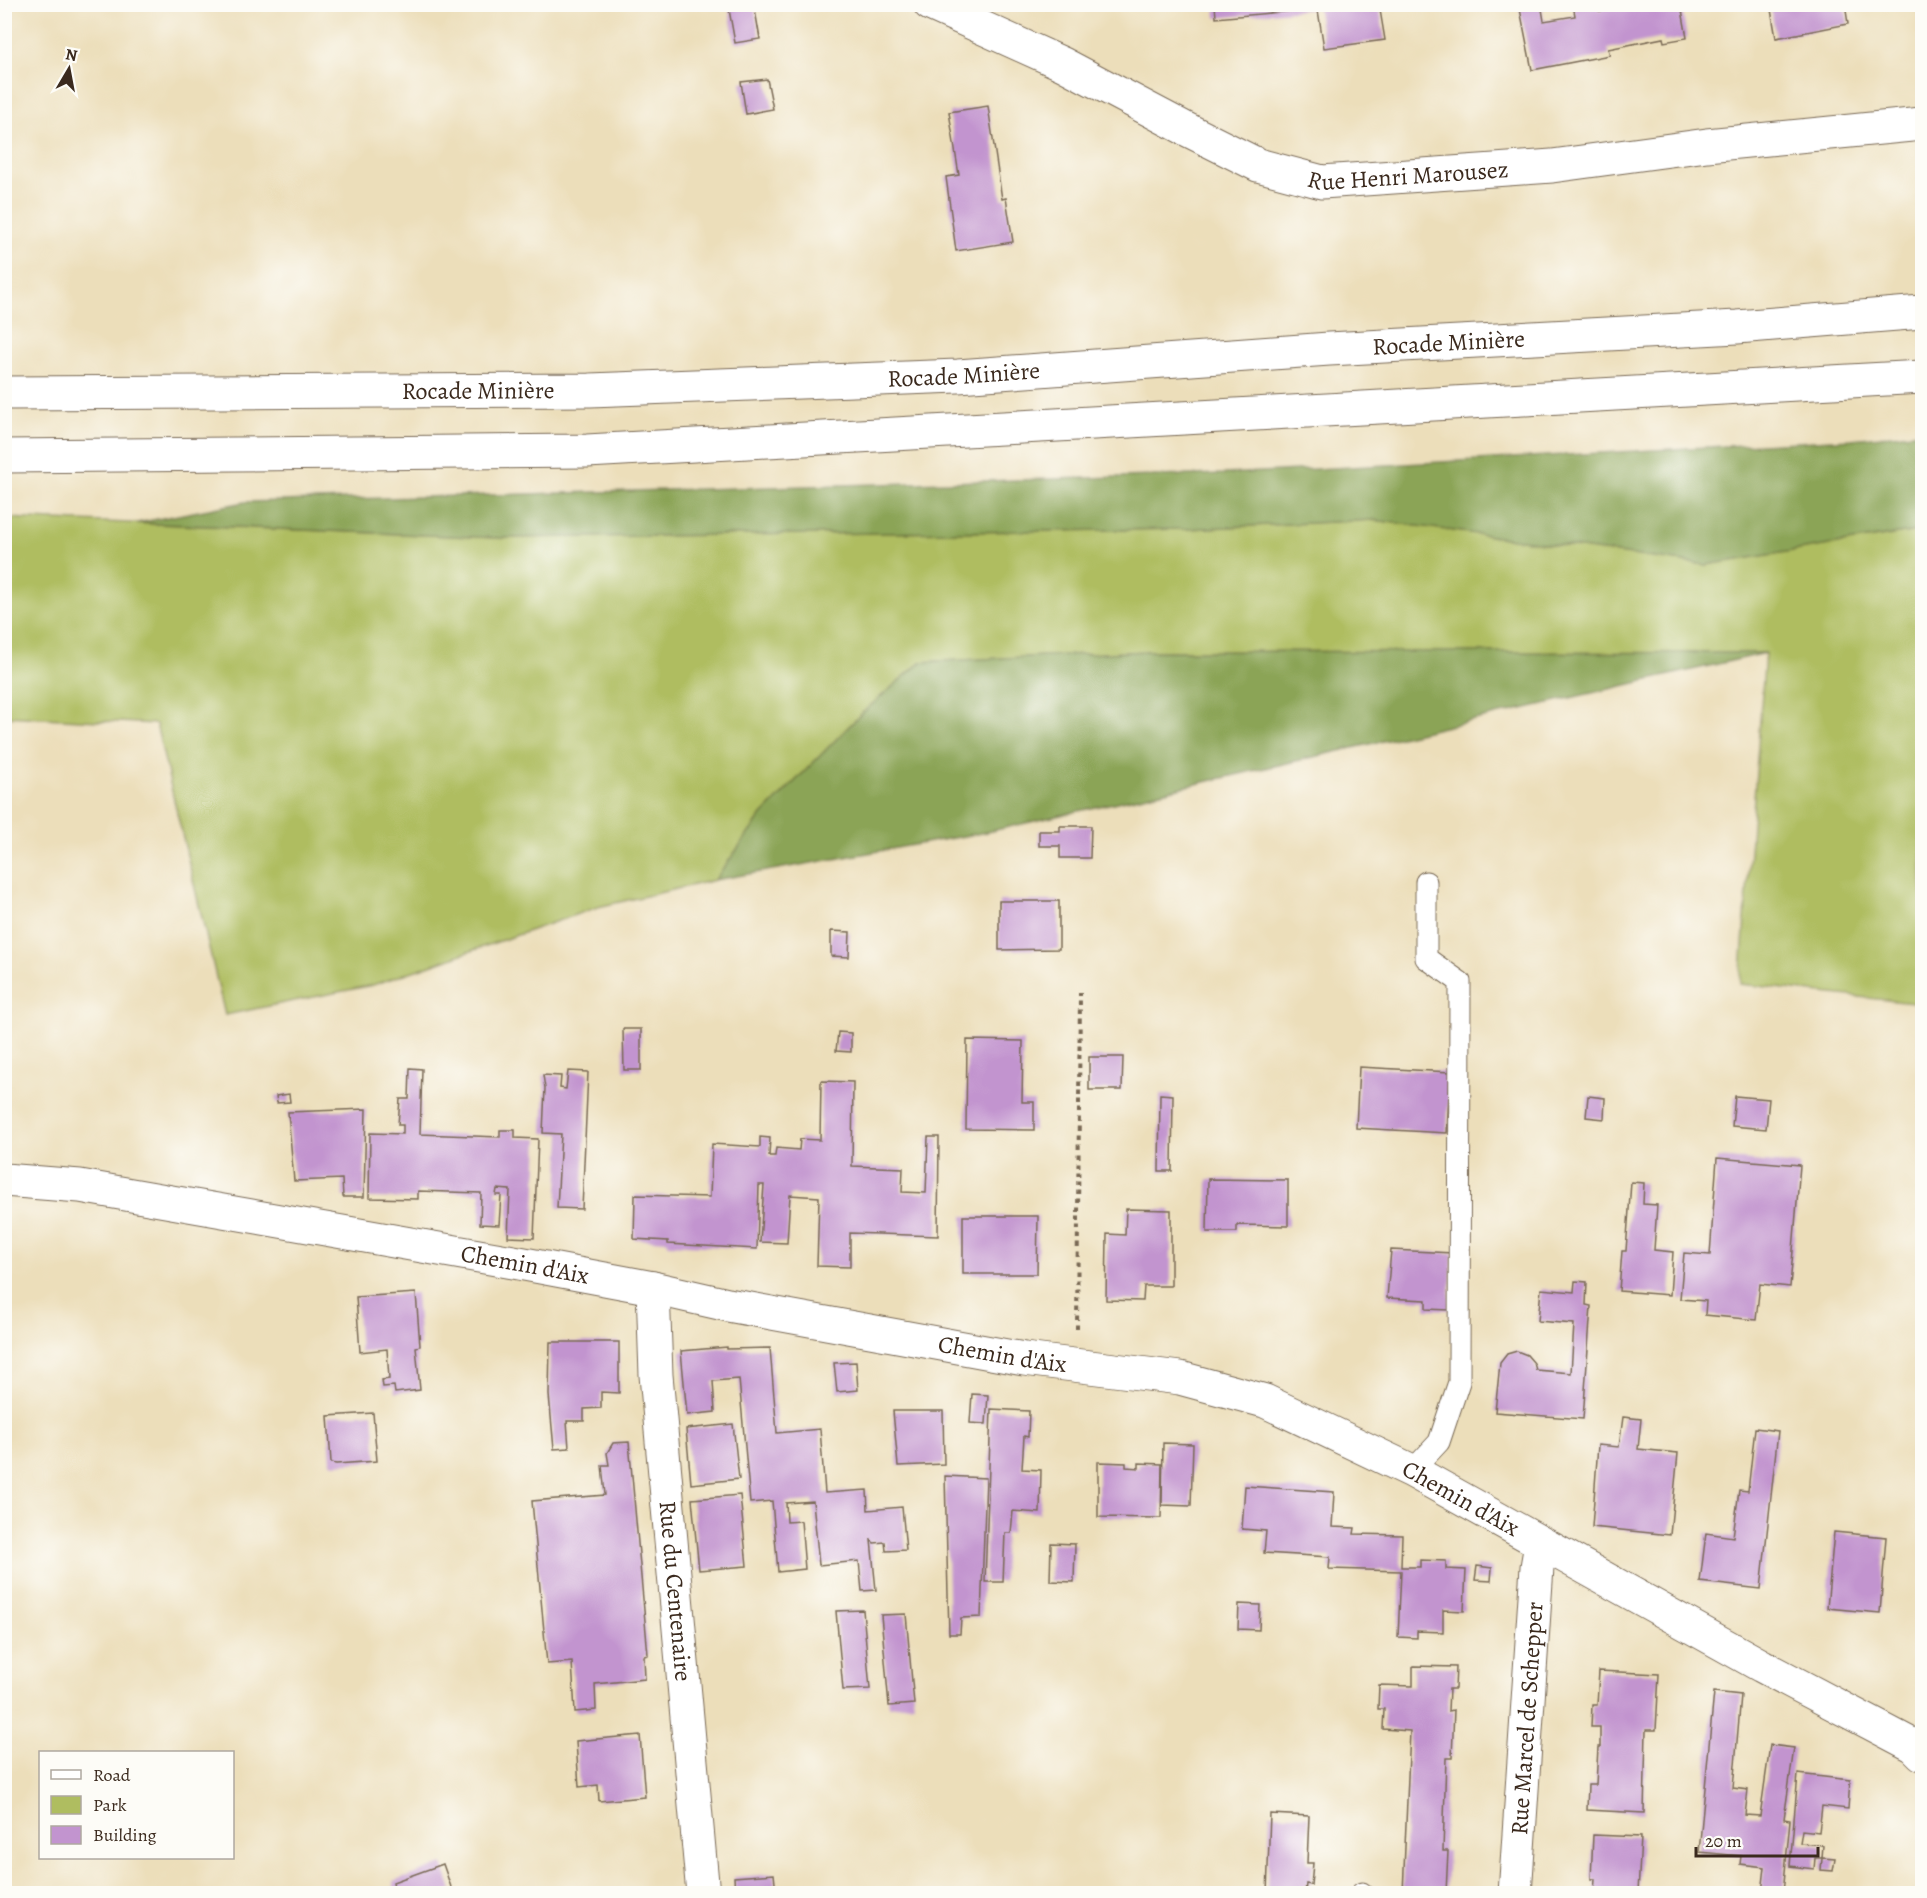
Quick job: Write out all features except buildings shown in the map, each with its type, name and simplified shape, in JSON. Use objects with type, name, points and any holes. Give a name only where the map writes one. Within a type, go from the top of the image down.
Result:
[{"type":"main road","name":"Rue Henri Marousez","points":[[930,4],[1063,64],[1258,165],[1322,182],[1552,166],[1707,145],[1923,124]]},
{"type":"main road","name":"Rocade Minière","points":[[4,393],[590,390],[958,376],[1341,349],[1737,327],[1923,312]]},
{"type":"main road","points":[[4,456],[587,451],[1923,376]]},
{"type":"main road","name":"Chemin d'Aix","points":[[4,1180],[81,1186],[653,1288],[739,1308],[1024,1359],[1180,1378],[1265,1401],[1412,1471],[1762,1666],[1914,1746],[1923,1754]]},
{"type":"main road","name":"Rue du Centenaire","points":[[653,1288],[656,1375],[703,1893]]},
{"type":"main road","name":"Rue Marcel de Schepper","points":[[1515,1893],[1536,1579],[1541,1544]]},
{"type":"lane","points":[[1412,1471],[1439,1442],[1459,1382],[1460,982],[1426,958],[1426,882]]},
{"type":"path","points":[[1071,1365],[1078,1326],[1080,993]]},
{"type":"green space","points":[[1922,432],[1922,530],[1706,565],[1374,520],[1185,529],[500,538],[137,523],[245,502],[1225,474],[1851,439]]},
{"type":"green space","points":[[4,518],[500,538],[1185,529],[1374,520],[1706,565],[1922,530],[1922,1004],[1740,984],[1765,653],[1149,651],[921,662],[862,713],[762,815],[715,880],[598,907],[373,985],[225,1015],[156,724],[5,716]]},
{"type":"green space","points":[[1149,651],[1766,653],[987,832],[715,880],[762,815],[862,713],[921,662]]}]
